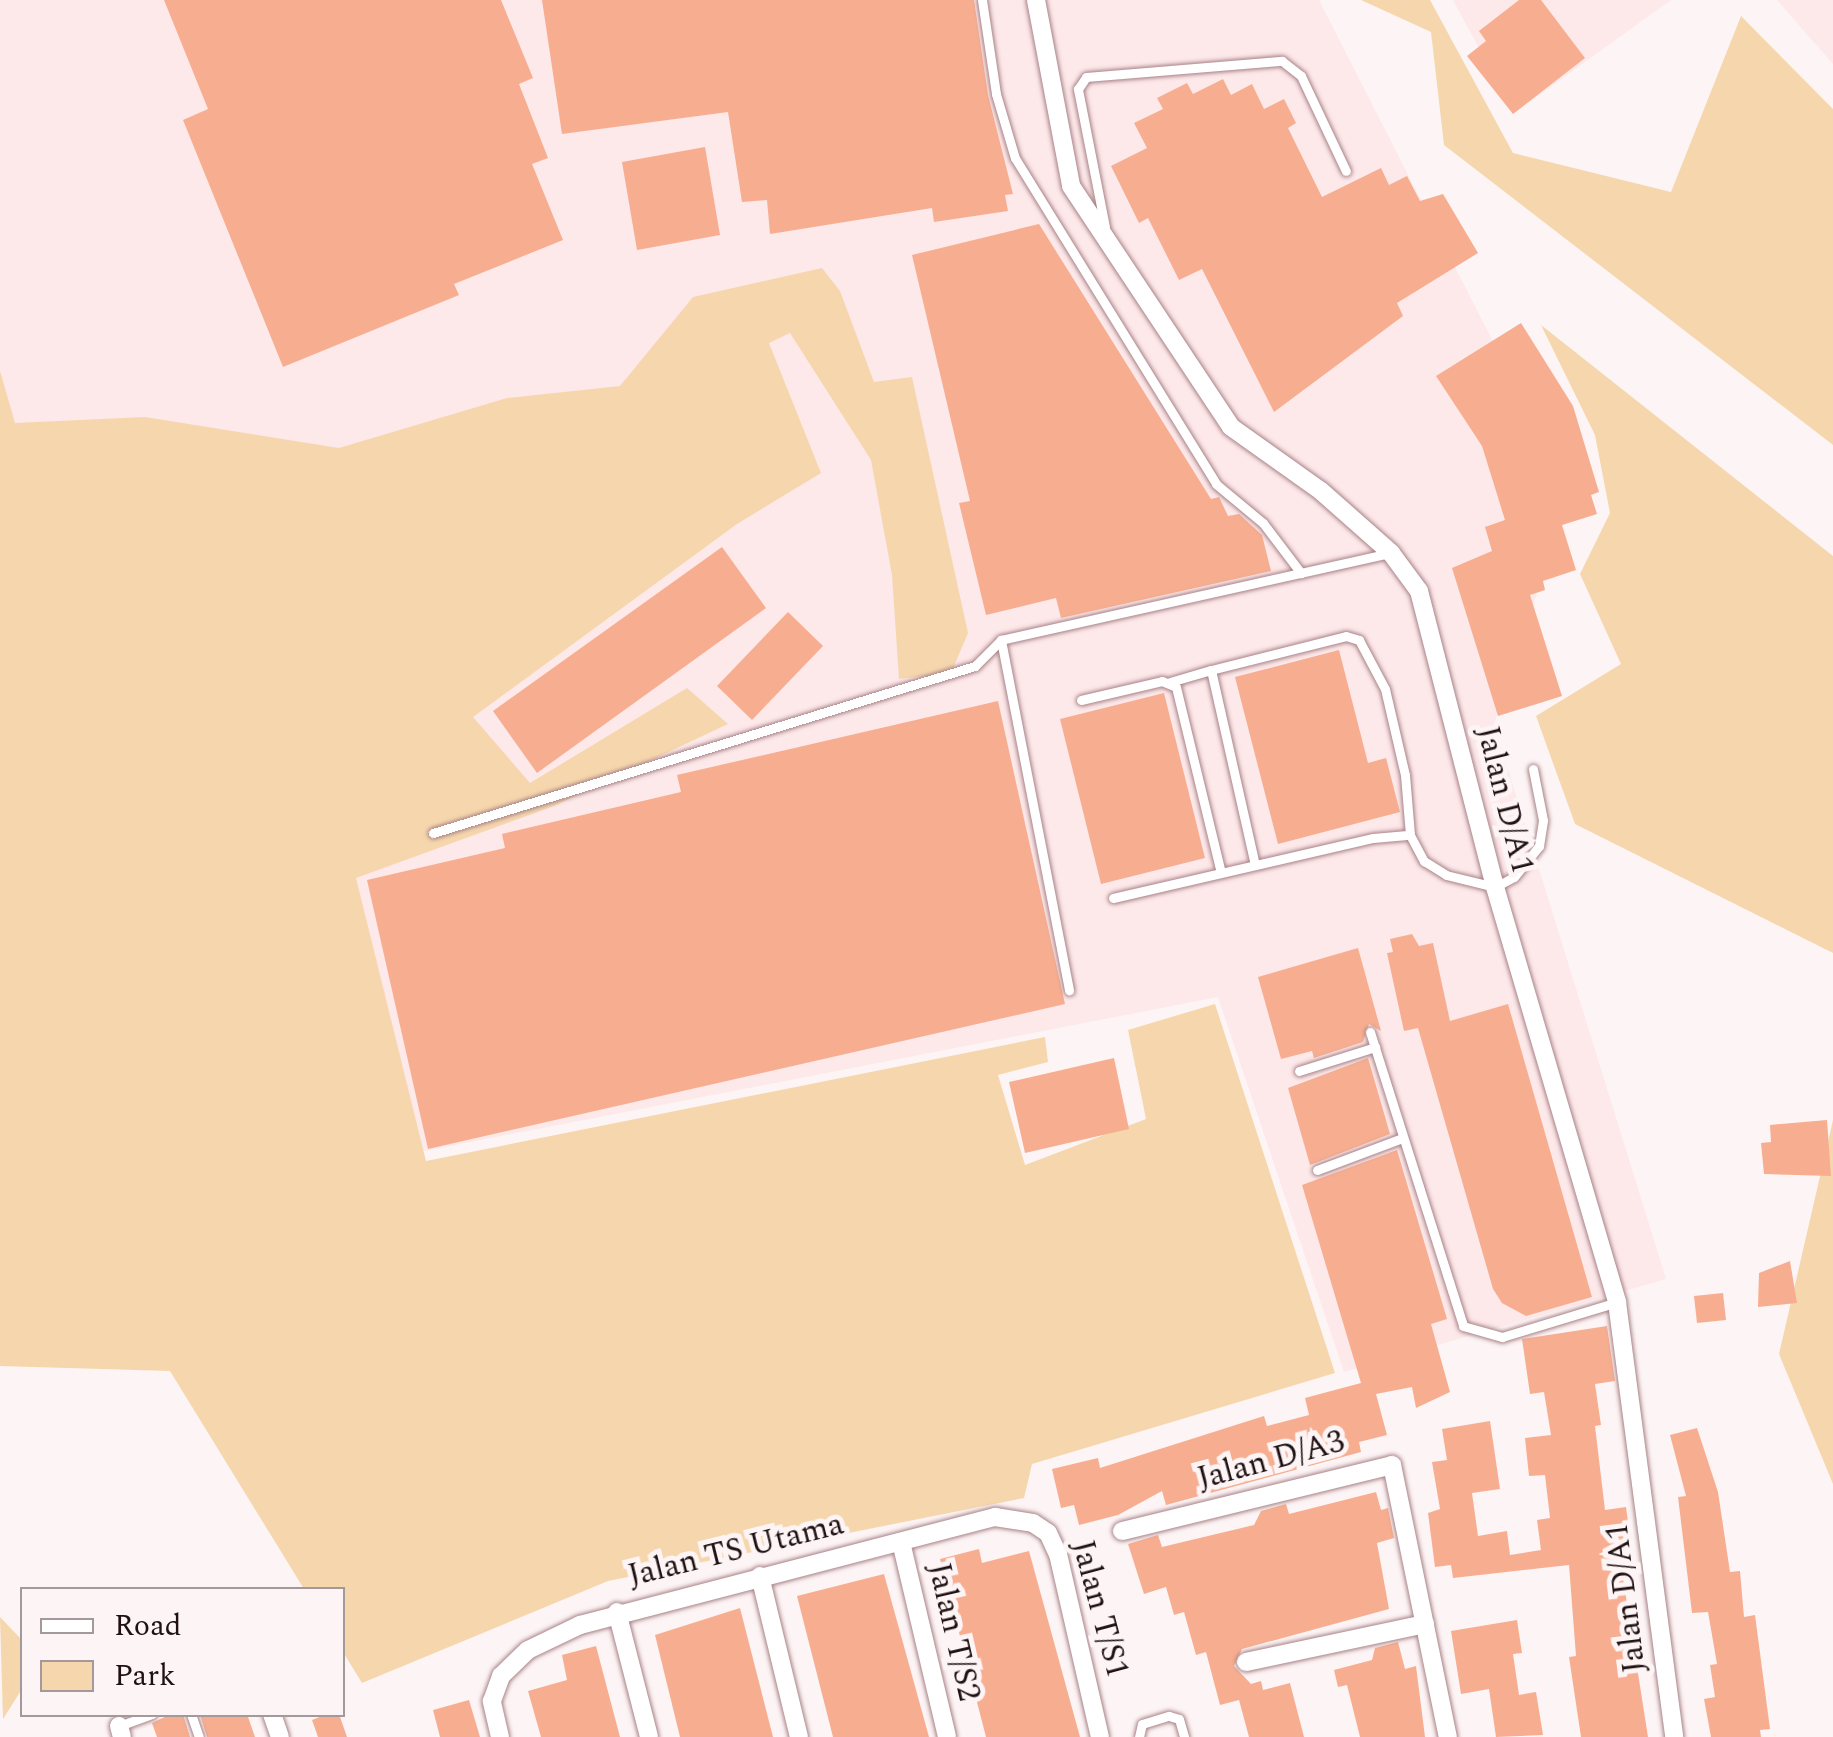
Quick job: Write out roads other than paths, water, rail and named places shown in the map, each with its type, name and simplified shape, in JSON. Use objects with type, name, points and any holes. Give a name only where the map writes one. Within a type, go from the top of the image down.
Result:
[{"type":"street","name":"Jalan D/A1","points":[[1036,0],[1064,167],[1231,427],[1322,490],[1391,553],[1419,591],[1495,887],[1617,1302],[1674,1737]]},
{"type":"street","name":"Jalan D/A3","points":[[1122,1531],[1392,1464],[1448,1737]]},
{"type":"street","name":"Jalan TS Utama","points":[[500,1737],[494,1689],[528,1650],[617,1612],[1015,1517]]},
{"type":"street","name":"Jalan T/S1","points":[[1015,1517],[1048,1533],[1058,1554],[1100,1737]]},
{"type":"street","name":"Jalan T/S2","points":[[901,1542],[947,1737]]},
{"type":"street","points":[[760,1576],[799,1737]]},
{"type":"street","points":[[617,1612],[648,1737]]},
{"type":"street","points":[[1246,1662],[1425,1624]]},
{"type":"lane","points":[[982,0],[996,94],[1015,158],[1216,484],[1263,524],[1301,573]]},
{"type":"lane","points":[[1106,234],[1078,89],[1086,77],[1282,61],[1301,76],[1346,170]]},
{"type":"lane","points":[[432,832],[975,666],[1001,640],[1391,553]]},
{"type":"lane","points":[[1082,700],[1170,682],[1346,636],[1359,640],[1385,688],[1405,774],[1410,835],[1435,868],[1495,887],[1539,846],[1543,820],[1533,769]]},
{"type":"lane","points":[[1001,640],[1070,990]]},
{"type":"lane","points":[[1211,670],[1256,865]]},
{"type":"lane","points":[[1170,682],[1180,696],[1221,873]]},
{"type":"lane","points":[[1114,898],[1410,835]]},
{"type":"lane","points":[[1370,1032],[1400,1140],[1463,1326],[1502,1337],[1617,1302]]},
{"type":"lane","points":[[1299,1071],[1375,1047]]},
{"type":"lane","points":[[1317,1170],[1400,1140]]},
{"type":"lane","points":[[1139,1737],[1142,1724],[1169,1716],[1179,1719],[1184,1737]]},
{"type":"lane","points":[[120,1731],[146,1717]]}]
